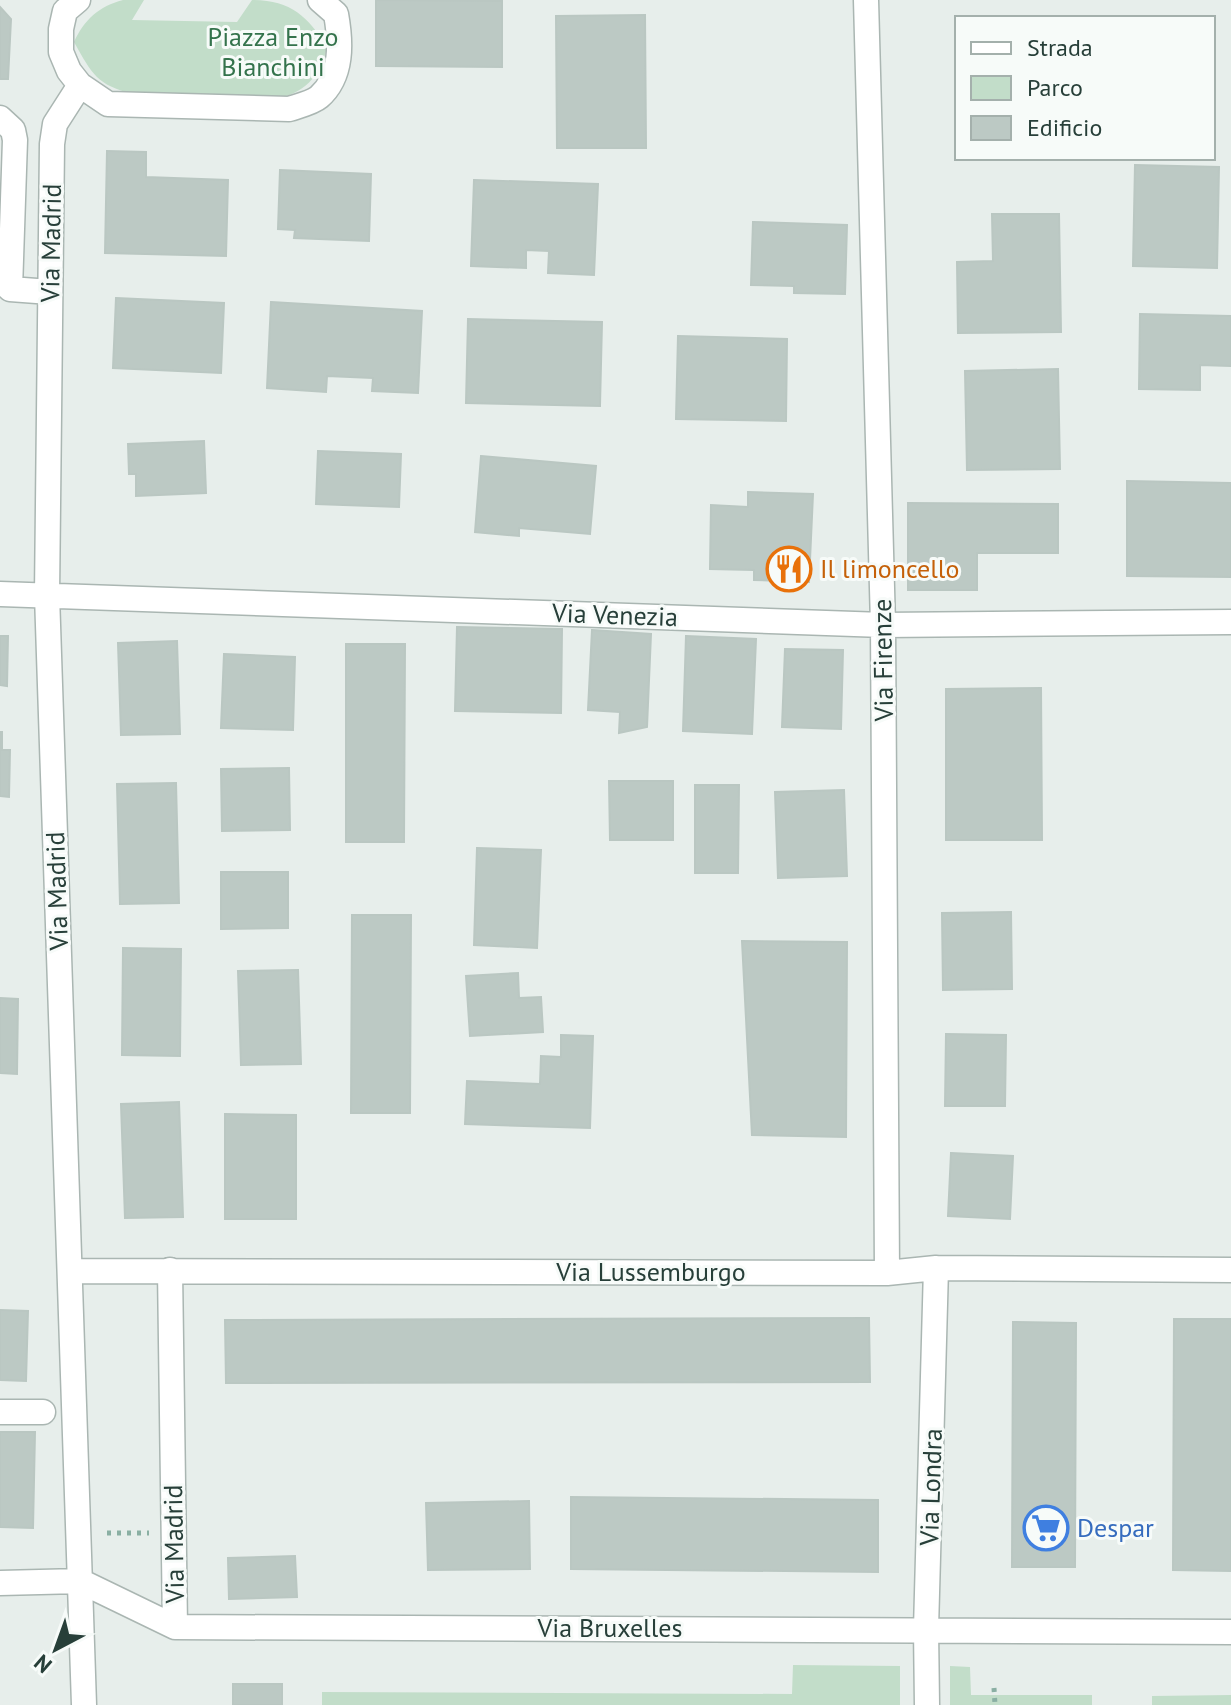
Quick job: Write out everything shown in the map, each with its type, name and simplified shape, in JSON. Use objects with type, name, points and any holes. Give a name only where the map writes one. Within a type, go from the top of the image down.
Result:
[{"type":"street","name":"Via Firenze","points":[[866,0],[883,625],[887,1273]]},
{"type":"street","points":[[65,4],[61,52],[69,71],[80,85],[108,104],[289,109],[318,99],[329,84],[341,53],[331,5]]},
{"type":"street","name":"Via Madrid","points":[[80,85],[55,124],[52,144],[47,595],[84,1705]]},
{"type":"street","points":[[0,118],[13,130],[15,140],[10,289],[50,292]]},
{"type":"street","name":"Via Venezia","points":[[0,594],[883,625],[1231,622]]},
{"type":"street","name":"Via Lussemburgo","points":[[71,1271],[887,1273],[936,1268],[1231,1270]]},
{"type":"street","name":"Via Londra","points":[[927,1705],[926,1629],[936,1268]]},
{"type":"street","name":"Via Madrid","points":[[170,1270],[175,1627]]},
{"type":"street","points":[[0,1412],[43,1412]]},
{"type":"street","name":"Via Bruxelles","points":[[0,1583],[80,1581],[175,1627],[1231,1632]]},
{"type":"path","points":[[78,1533],[174,1533]]},
{"type":"path","points":[[994,1688],[995,1705]]},
{"type":"green space","name":"Piazza Enzo Bianchini","points":[[123,0],[144,0],[132,20],[237,22],[252,0],[277,3],[305,19],[327,47],[315,75],[302,88],[285,97],[133,94],[111,87],[97,77],[74,42],[93,15]]},
{"type":"green space","points":[[793,1665],[900,1666],[900,1705],[322,1705],[322,1692],[792,1694]]},
{"type":"green space","points":[[950,1666],[970,1667],[971,1695],[1092,1695],[1092,1705],[950,1705]]},
{"type":"green space","points":[[1231,1695],[1231,1705],[1152,1705],[1152,1696]]},
{"type":"building","points":[[376,0],[502,1],[502,67],[376,66]]},
{"type":"building","points":[[0,7],[11,19],[8,79],[0,79]]},
{"type":"building","points":[[645,15],[646,148],[557,148],[556,16]]},
{"type":"building","points":[[107,151],[146,152],[146,177],[228,180],[226,256],[105,253]]},
{"type":"building","points":[[1135,165],[1219,167],[1217,268],[1133,266]]},
{"type":"building","points":[[280,170],[371,174],[369,241],[294,238],[295,230],[278,229]]},
{"type":"building","points":[[474,180],[598,184],[594,275],[548,273],[549,251],[526,250],[526,268],[471,266]]},
{"type":"building","points":[[992,214],[1059,214],[1061,332],[958,333],[957,262],[993,261]]},
{"type":"building","points":[[753,222],[847,225],[845,294],[794,293],[794,286],[751,285]]},
{"type":"building","points":[[116,298],[224,303],[221,373],[113,368]]},
{"type":"building","points":[[271,302],[422,311],[418,393],[372,391],[373,378],[327,376],[326,392],[267,388]]},
{"type":"building","points":[[1140,314],[1231,316],[1231,366],[1200,365],[1200,390],[1139,389]]},
{"type":"building","points":[[468,319],[602,322],[600,406],[466,403]]},
{"type":"building","points":[[678,336],[787,339],[786,421],[676,419]]},
{"type":"building","points":[[1058,369],[1060,469],[967,470],[965,371]]},
{"type":"building","points":[[204,441],[206,493],[136,496],[136,474],[129,474],[128,444]]},
{"type":"building","points":[[318,451],[401,454],[399,507],[316,504]]},
{"type":"building","points":[[481,456],[596,466],[590,534],[519,528],[519,536],[475,532]]},
{"type":"building","points":[[1127,481],[1231,483],[1231,577],[1127,576]]},
{"type":"building","points":[[748,492],[813,494],[809,582],[754,580],[754,570],[710,569],[711,505],[748,507]]},
{"type":"building","points":[[908,503],[1058,504],[1058,553],[977,553],[977,590],[908,590]]},
{"type":"building","points":[[457,627],[562,629],[561,713],[455,711]]},
{"type":"building","points":[[592,630],[651,634],[647,727],[619,733],[620,712],[588,710]]},
{"type":"building","points":[[0,636],[8,636],[7,686],[0,685]]},
{"type":"building","points":[[686,636],[756,639],[752,734],[683,731]]},
{"type":"building","points":[[177,641],[180,734],[121,735],[118,643]]},
{"type":"building","points":[[346,644],[405,644],[404,842],[346,842]]},
{"type":"building","points":[[785,649],[843,650],[841,729],[782,727]]},
{"type":"building","points":[[224,654],[295,657],[293,730],[221,728]]},
{"type":"building","points":[[1041,688],[1042,840],[946,840],[946,689]]},
{"type":"building","points":[[0,732],[2,750],[10,750],[9,797],[0,796]]},
{"type":"building","points":[[289,768],[290,830],[222,831],[221,769]]},
{"type":"building","points":[[609,781],[673,781],[673,840],[610,840]]},
{"type":"building","points":[[176,783],[179,903],[120,904],[117,784]]},
{"type":"building","points":[[695,785],[739,785],[738,873],[695,873]]},
{"type":"building","points":[[844,790],[847,876],[778,878],[775,792]]},
{"type":"building","points":[[477,848],[541,850],[537,948],[474,945]]},
{"type":"building","points":[[221,872],[288,872],[288,928],[221,929]]},
{"type":"building","points":[[1011,912],[1012,989],[943,990],[942,913]]},
{"type":"building","points":[[352,915],[411,915],[410,1113],[351,1113]]},
{"type":"building","points":[[742,941],[847,942],[846,1137],[752,1135]]},
{"type":"building","points":[[123,948],[181,949],[180,1056],[122,1055]]},
{"type":"building","points":[[298,970],[301,1064],[241,1065],[238,971]]},
{"type":"building","points":[[518,973],[519,998],[541,997],[543,1032],[470,1036],[466,976]]},
{"type":"building","points":[[0,998],[18,999],[17,1074],[0,1073]]},
{"type":"building","points":[[946,1034],[1006,1035],[1005,1106],[945,1106]]},
{"type":"building","points":[[561,1035],[593,1036],[590,1128],[465,1124],[467,1081],[540,1084],[541,1056],[561,1057]]},
{"type":"building","points":[[179,1102],[183,1217],[125,1218],[121,1104]]},
{"type":"building","points":[[225,1114],[296,1115],[296,1219],[225,1219]]},
{"type":"building","points":[[951,1153],[1013,1156],[1010,1219],[948,1216]]},
{"type":"building","points":[[0,1310],[28,1311],[26,1381],[0,1380]]},
{"type":"building","points":[[869,1318],[870,1382],[226,1383],[225,1320]]},
{"type":"building","points":[[1174,1319],[1231,1319],[1231,1571],[1173,1570]]},
{"type":"building","points":[[1013,1322],[1076,1323],[1075,1567],[1012,1567]]},
{"type":"building","points":[[0,1432],[35,1432],[33,1528],[0,1527]]},
{"type":"building","points":[[571,1497],[878,1500],[878,1572],[571,1569]]},
{"type":"building","points":[[529,1501],[530,1569],[428,1570],[426,1503]]},
{"type":"building","points":[[295,1556],[297,1597],[229,1599],[228,1558]]},
{"type":"building","points":[[233,1684],[282,1684],[282,1705],[233,1705]]},
{"type":"place","name":"Il limoncello","points":[[789,569]]},
{"type":"place","name":"Despar","points":[[1046,1528]]}]
